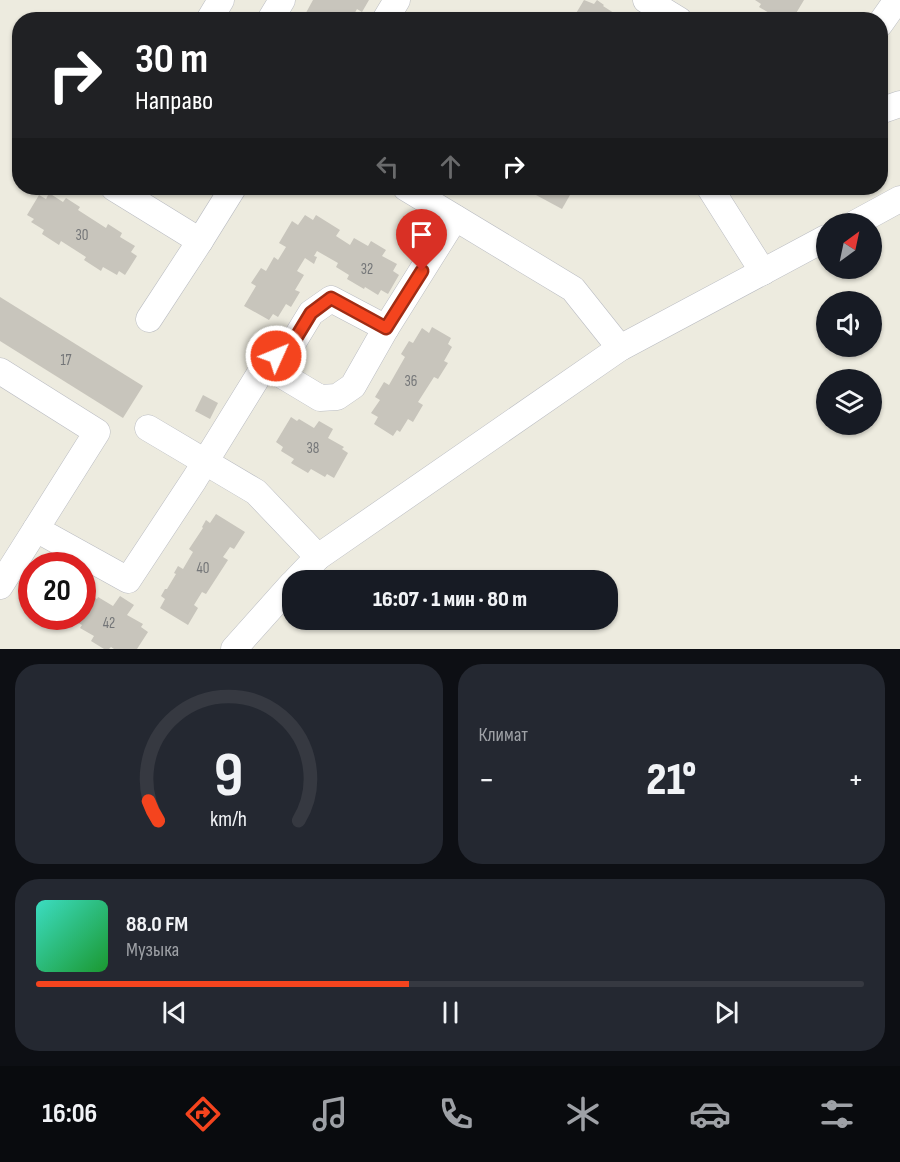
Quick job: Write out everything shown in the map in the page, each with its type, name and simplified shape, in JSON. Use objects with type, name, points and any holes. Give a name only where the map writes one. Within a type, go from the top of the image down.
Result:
[{"type":"lane","points":[[646,0],[666,12]]},
{"type":"lane","points":[[888,13],[897,0]]},
{"type":"lane","points":[[125,195],[200,241]]},
{"type":"lane","points":[[149,319],[229,195]]},
{"type":"lane","points":[[417,195],[573,289],[620,348]]},
{"type":"lane","points":[[714,195],[763,272]]},
{"type":"lane","points":[[874,213],[900,199]]},
{"type":"lane","points":[[266,365],[320,399],[337,397],[353,386],[386,328],[455,218]]},
{"type":"lane","points":[[306,570],[318,557],[620,348],[816,243]]},
{"type":"lane","points":[[36,529],[128,580],[266,365],[294,341],[311,313],[331,298],[386,328]]},
{"type":"lane","points":[[0,371],[97,432],[36,529],[8,556],[0,586]]},
{"type":"lane","points":[[148,428],[256,492],[318,557]]},
{"type":"lane","points":[[234,649],[282,595]]},
{"type":"building","points":[[313,0],[369,0],[362,12],[357,9],[355,12],[306,12]]},
{"type":"building","points":[[584,0],[594,4],[597,0],[612,12],[577,12]]},
{"type":"building","points":[[755,0],[804,0],[797,12],[768,12],[759,7],[761,4]]},
{"type":"building","points":[[39,195],[46,199],[48,195],[63,202],[66,198],[80,207],[78,210],[106,228],[108,224],[122,233],[120,237],[135,246],[131,252],[137,256],[125,275],[119,271],[117,275],[103,267],[101,271],[84,260],[86,257],[61,241],[59,245],[42,234],[44,230],[31,222],[34,219],[27,215]]},
{"type":"building","points":[[536,195],[570,195],[562,209]]},
{"type":"building","points":[[305,215],[313,220],[316,215],[340,230],[336,236],[350,245],[354,238],[368,246],[371,241],[386,250],[382,256],[397,264],[393,271],[399,275],[388,294],[381,290],[378,295],[347,279],[349,275],[336,267],[338,263],[317,251],[314,264],[305,258],[297,271],[304,275],[295,290],[300,292],[291,307],[286,304],[278,317],[273,314],[269,320],[244,306],[256,286],[251,283],[261,268],[266,271],[274,257],[278,260],[286,247],[279,243],[292,221],[298,225]]},
{"type":"building","points":[[0,297],[143,386],[123,418],[0,341]]},
{"type":"building","points":[[432,327],[451,338],[448,344],[452,347],[444,361],[448,363],[438,379],[434,377],[418,402],[423,405],[413,422],[408,419],[400,432],[397,430],[393,436],[374,424],[378,417],[371,413],[380,400],[375,397],[384,382],[389,385],[405,357],[401,354],[409,341],[413,343],[422,328],[429,333]]},
{"type":"building","points":[[203,395],[218,403],[210,419],[195,411]]},
{"type":"building","points":[[291,417],[314,428],[319,421],[333,429],[328,438],[344,447],[342,449],[348,453],[334,478],[327,474],[325,477],[311,469],[308,473],[291,463],[294,459],[281,451],[283,447],[276,442]]},
{"type":"building","points":[[216,514],[245,532],[234,549],[230,547],[223,557],[228,560],[206,594],[202,592],[194,605],[198,608],[188,625],[160,608],[165,599],[161,596],[176,574],[174,573],[178,566],[183,569],[193,552],[189,549],[206,520],[210,523]]},
{"type":"building","points":[[120,596],[134,605],[127,615],[143,624],[141,627],[148,632],[137,649],[111,647],[104,649],[91,641],[94,636],[84,630],[96,630],[96,598],[98,597],[113,606]]},
{"type":"route","points":[[276,356],[294,341],[311,313],[331,298],[386,328],[422,271]]}]
